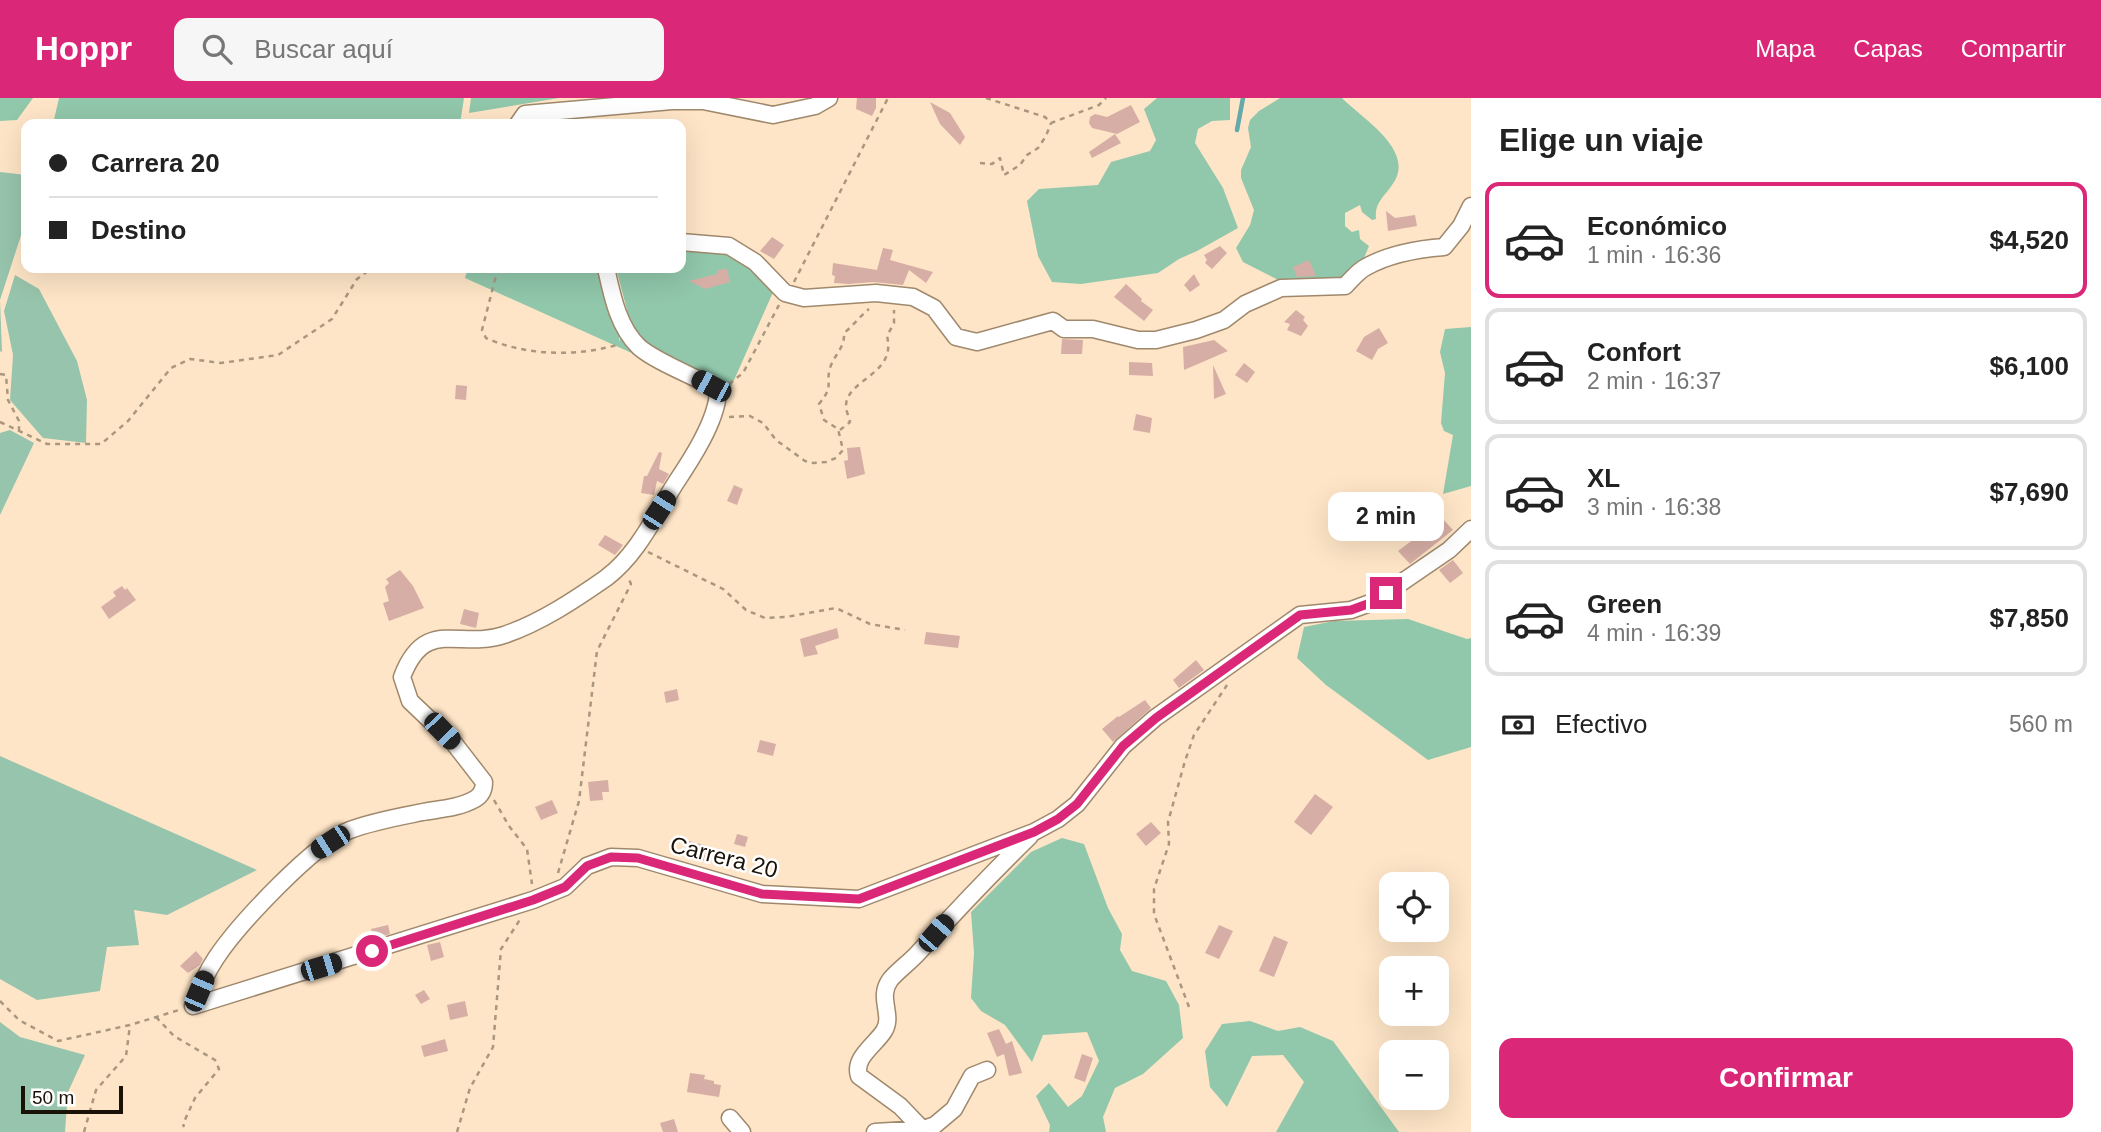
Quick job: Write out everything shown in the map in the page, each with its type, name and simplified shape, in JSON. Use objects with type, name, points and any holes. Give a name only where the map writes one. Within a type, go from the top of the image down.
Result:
[{"type":"street","points":[[521,119],[524,114],[672,101],[703,101],[773,115],[816,106],[829,98]]},
{"type":"street","points":[[686,242],[729,246],[755,262],[785,293],[804,298],[876,293],[891,299],[913,297],[934,308],[956,337],[977,342],[1053,321],[1063,329],[1093,329],[1138,340],[1156,340],[1224,320],[1245,304],[1280,288],[1345,286],[1363,268],[1381,260],[1424,248],[1444,247],[1461,226],[1471,206]]},
{"type":"street","points":[[192,1006],[218,955],[313,853],[347,831],[383,819],[452,807],[477,799],[483,791],[485,782],[475,768],[439,727],[410,701],[402,677],[409,658],[422,646],[444,637],[475,640],[503,636],[538,620],[623,564],[682,474],[715,414],[718,393],[711,386],[640,347],[626,330],[607,273]]},
{"type":"street","name":"Carrera 20","points":[[192,1006],[533,900],[565,887],[587,866],[611,857],[638,858],[762,894],[859,899],[1034,832],[1058,819],[1077,804],[1123,746],[1156,718],[1300,615],[1351,610],[1373,602],[1449,550],[1471,529]]},
{"type":"street","points":[[924,1130],[900,1106],[859,1076],[859,1062],[884,1031],[889,1020],[884,1000],[890,980],[905,968],[967,898],[1034,832]]},
{"type":"street","points":[[875,1132],[924,1130],[935,1125],[954,1109],[972,1076],[987,1070]]},
{"type":"street","points":[[730,1118],[741,1132]]},
{"type":"path","points":[[718,393],[743,373],[785,293],[797,278],[888,98]]},
{"type":"path","points":[[986,98],[1045,117],[1051,123]]},
{"type":"path","points":[[980,163],[992,164],[1000,158],[1004,175],[1020,165],[1027,155],[1038,148],[1051,123],[1099,105],[1106,98]]},
{"type":"path","points":[[0,422],[47,444],[101,444],[128,421],[171,368],[190,359],[221,363],[278,355],[332,319],[357,279],[365,273]]},
{"type":"path","points":[[497,273],[482,330],[486,338],[503,346],[563,353],[598,351],[634,340]]},
{"type":"path","points":[[715,414],[750,416],[762,423],[776,440],[805,461],[813,463],[836,458],[843,450],[838,430],[824,420],[819,404],[829,392],[830,369],[844,342],[844,333],[867,310],[891,299],[895,313],[894,323],[887,336],[889,344],[885,361],[872,376],[853,390],[846,404],[850,422],[838,430]]},
{"type":"path","points":[[0,374],[6,375],[8,400],[19,421],[19,431]]},
{"type":"path","points":[[636,545],[714,584],[747,610],[765,618],[836,608],[870,624],[905,630]]},
{"type":"path","points":[[553,892],[579,802],[597,651],[631,584],[623,564]]},
{"type":"path","points":[[1189,1007],[1154,914],[1154,889],[1166,858],[1169,844],[1168,822],[1194,735],[1222,696],[1227,684]]},
{"type":"path","points":[[457,1132],[470,1088],[494,1047],[501,949],[533,900],[527,849],[509,826],[497,804],[483,791]]},
{"type":"path","points":[[0,1001],[19,1020],[58,1041],[130,1025],[192,1006]]},
{"type":"path","points":[[156,1017],[174,1036],[215,1060],[219,1069],[195,1098],[184,1127]]},
{"type":"path","points":[[84,1132],[96,1090],[126,1056],[130,1025]]},
{"type":"green space","points":[[0,98],[33,98],[17,120],[0,121]]},
{"type":"green space","points":[[59,98],[464,98],[461,119],[54,119]]},
{"type":"green space","points":[[471,98],[559,98],[469,113]]},
{"type":"green space","points":[[1157,98],[1230,98],[1230,120],[1212,121],[1198,129],[1195,143],[1223,188],[1238,228],[1158,273],[1081,284],[1052,282],[1038,256],[1027,201],[1039,189],[1098,185],[1111,162],[1150,151],[1156,140],[1144,109]]},
{"type":"green space","points":[[1280,98],[1342,98],[1384,136],[1398,160],[1398,172],[1378,204],[1376,219],[1372,220],[1362,212],[1360,205],[1345,213],[1345,226],[1352,232],[1359,230],[1360,239],[1369,246],[1362,263],[1347,280],[1284,283],[1243,262],[1236,248],[1250,225],[1254,210],[1241,178],[1241,170],[1251,147],[1248,128],[1250,120]]},
{"type":"green space","points":[[0,172],[21,174],[21,235],[0,300]]},
{"type":"green space","points":[[686,249],[728,251],[757,268],[774,290],[727,396],[465,278],[466,273],[602,273],[619,326],[619,342],[627,310],[617,273],[686,273]]},
{"type":"green space","points":[[15,275],[39,289],[77,361],[87,400],[86,443],[43,438],[10,400],[13,355],[4,311]]},
{"type":"green space","points":[[0,300],[2,352],[0,351]]},
{"type":"green space","points":[[1471,327],[1471,486],[1443,494],[1453,435],[1444,431],[1441,423],[1445,373],[1440,352],[1445,329]]},
{"type":"green space","points":[[10,430],[34,443],[0,515],[0,433]]},
{"type":"green space","points":[[1408,619],[1467,639],[1471,638],[1471,747],[1428,760],[1326,685],[1297,658],[1304,627],[1334,621]]},
{"type":"green space","points":[[0,756],[257,870],[167,915],[134,910],[139,945],[107,947],[100,991],[37,1000],[0,979]]},
{"type":"green space","points":[[1062,838],[1084,844],[1108,908],[1122,934],[1120,950],[1132,971],[1166,981],[1179,1005],[1183,1038],[1143,1074],[1115,1088],[1103,1117],[1106,1132],[1049,1132],[1050,1125],[1036,1096],[1049,1083],[1068,1107],[1082,1096],[1099,1061],[1087,1032],[1043,1035],[1032,1062],[1005,1025],[981,1011],[971,998],[974,953],[971,912],[1031,852]]},
{"type":"green space","points":[[1250,1021],[1278,1031],[1300,1027],[1333,1041],[1379,1104],[1379,1110],[1383,1110],[1399,1132],[1276,1132],[1304,1082],[1283,1055],[1252,1056],[1227,1107],[1210,1087],[1205,1051],[1222,1024]]},
{"type":"green space","points":[[0,1022],[20,1037],[85,1055],[68,1092],[65,1132],[0,1132]]},
{"type":"building","points":[[857,98],[876,98],[876,108],[872,116],[856,109]]},
{"type":"building","points":[[930,102],[950,113],[965,137],[960,145],[940,124]]},
{"type":"building","points":[[1131,105],[1140,122],[1117,134],[1092,128],[1089,123],[1090,117],[1095,114],[1107,117]]},
{"type":"building","points":[[1115,134],[1121,143],[1092,158],[1089,152]]},
{"type":"building","points":[[1386,211],[1395,218],[1415,215],[1417,226],[1388,231]]},
{"type":"building","points":[[772,237],[784,245],[774,259],[760,251]]},
{"type":"building","points":[[1220,246],[1227,253],[1212,269],[1205,263],[1207,260],[1204,255]]},
{"type":"building","points":[[883,248],[893,250],[890,260],[933,272],[926,283],[909,270],[903,285],[873,282],[834,283],[833,263],[877,270]]},
{"type":"building","points":[[1309,260],[1316,276],[1297,277],[1293,267]]},
{"type":"building","points":[[727,269],[730,282],[705,289],[689,281],[717,274],[718,270]]},
{"type":"building","points":[[1194,274],[1200,285],[1190,292],[1184,285]]},
{"type":"building","points":[[1126,284],[1153,310],[1144,321],[1114,297]]},
{"type":"building","points":[[1296,310],[1305,317],[1303,320],[1308,326],[1301,336],[1287,330],[1290,324],[1284,322]]},
{"type":"building","points":[[1379,328],[1388,343],[1378,349],[1372,360],[1356,351],[1364,337]]},
{"type":"building","points":[[1062,339],[1083,340],[1082,354],[1061,354]]},
{"type":"building","points":[[1214,340],[1228,351],[1184,370],[1183,347]]},
{"type":"building","points":[[1129,362],[1152,363],[1153,376],[1129,375]]},
{"type":"building","points":[[1244,363],[1255,372],[1247,383],[1235,375]]},
{"type":"building","points":[[1213,365],[1226,394],[1214,399]]},
{"type":"building","points":[[456,385],[467,386],[466,400],[455,399]]},
{"type":"building","points":[[1136,414],[1152,418],[1150,433],[1133,430]]},
{"type":"building","points":[[860,447],[865,474],[847,479],[844,461],[848,460],[847,448]]},
{"type":"building","points":[[659,452],[662,453],[659,469],[669,474],[663,484],[657,481],[654,495],[641,493],[644,476],[647,476]]},
{"type":"building","points":[[734,485],[743,489],[737,505],[727,501]]},
{"type":"building","points":[[1442,518],[1453,530],[1410,564],[1398,551]]},
{"type":"building","points":[[605,535],[623,545],[615,555],[598,545]]},
{"type":"building","points":[[1453,560],[1463,573],[1450,583],[1439,570]]},
{"type":"building","points":[[400,570],[413,586],[424,608],[389,621],[383,603],[389,601],[385,587],[389,583],[386,579]]},
{"type":"building","points":[[122,586],[125,590],[127,588],[136,600],[109,619],[101,607],[116,596],[113,592]]},
{"type":"building","points":[[464,609],[479,613],[476,628],[460,624]]},
{"type":"building","points":[[837,628],[839,638],[815,646],[818,654],[804,657],[800,639]]},
{"type":"building","points":[[926,632],[960,636],[958,648],[924,644]]},
{"type":"building","points":[[1196,660],[1204,670],[1179,688],[1173,680]]},
{"type":"building","points":[[677,689],[679,700],[666,703],[664,692]]},
{"type":"building","points":[[1145,700],[1151,708],[1113,742],[1102,729]]},
{"type":"building","points":[[760,740],[776,744],[773,756],[757,752]]},
{"type":"building","points":[[608,780],[609,792],[602,792],[603,800],[590,801],[588,782]]},
{"type":"building","points":[[1315,794],[1333,807],[1311,835],[1294,822]]},
{"type":"building","points":[[552,800],[558,813],[541,820],[535,807]]},
{"type":"building","points":[[1151,822],[1161,833],[1146,846],[1136,834]]},
{"type":"building","points":[[737,834],[748,837],[745,847],[734,844]]},
{"type":"building","points":[[689,841],[708,846],[704,861],[685,857]]},
{"type":"building","points":[[388,925],[390,934],[373,939],[371,929]]},
{"type":"building","points":[[1219,925],[1233,931],[1219,959],[1205,953]]},
{"type":"building","points":[[1274,936],[1288,942],[1274,977],[1259,971]]},
{"type":"building","points":[[440,942],[444,957],[431,961],[427,945]]},
{"type":"building","points":[[196,951],[203,959],[200,965],[188,973],[180,966]]},
{"type":"building","points":[[424,990],[430,999],[421,1004],[415,995]]},
{"type":"building","points":[[465,1001],[468,1016],[450,1020],[447,1005]]},
{"type":"building","points":[[999,1029],[1006,1044],[1012,1041],[1022,1073],[1009,1076],[1004,1054],[997,1057],[987,1033]]},
{"type":"building","points":[[445,1039],[448,1051],[424,1057],[421,1046]]},
{"type":"building","points":[[1082,1054],[1093,1058],[1085,1082],[1074,1078]]},
{"type":"building","points":[[690,1073],[705,1075],[704,1079],[721,1085],[719,1097],[687,1092]]},
{"type":"building","points":[[674,1119],[678,1132],[663,1132],[660,1123]]},
{"type":"waterway","points":[[1237,130],[1243,98]]},
{"type":"route","points":[[372,951],[533,900],[565,887],[587,866],[611,857],[638,858],[762,894],[859,899],[1034,832],[1058,819],[1077,804],[1123,746],[1156,718],[1300,615],[1351,610],[1373,602],[1386,593]]}]
